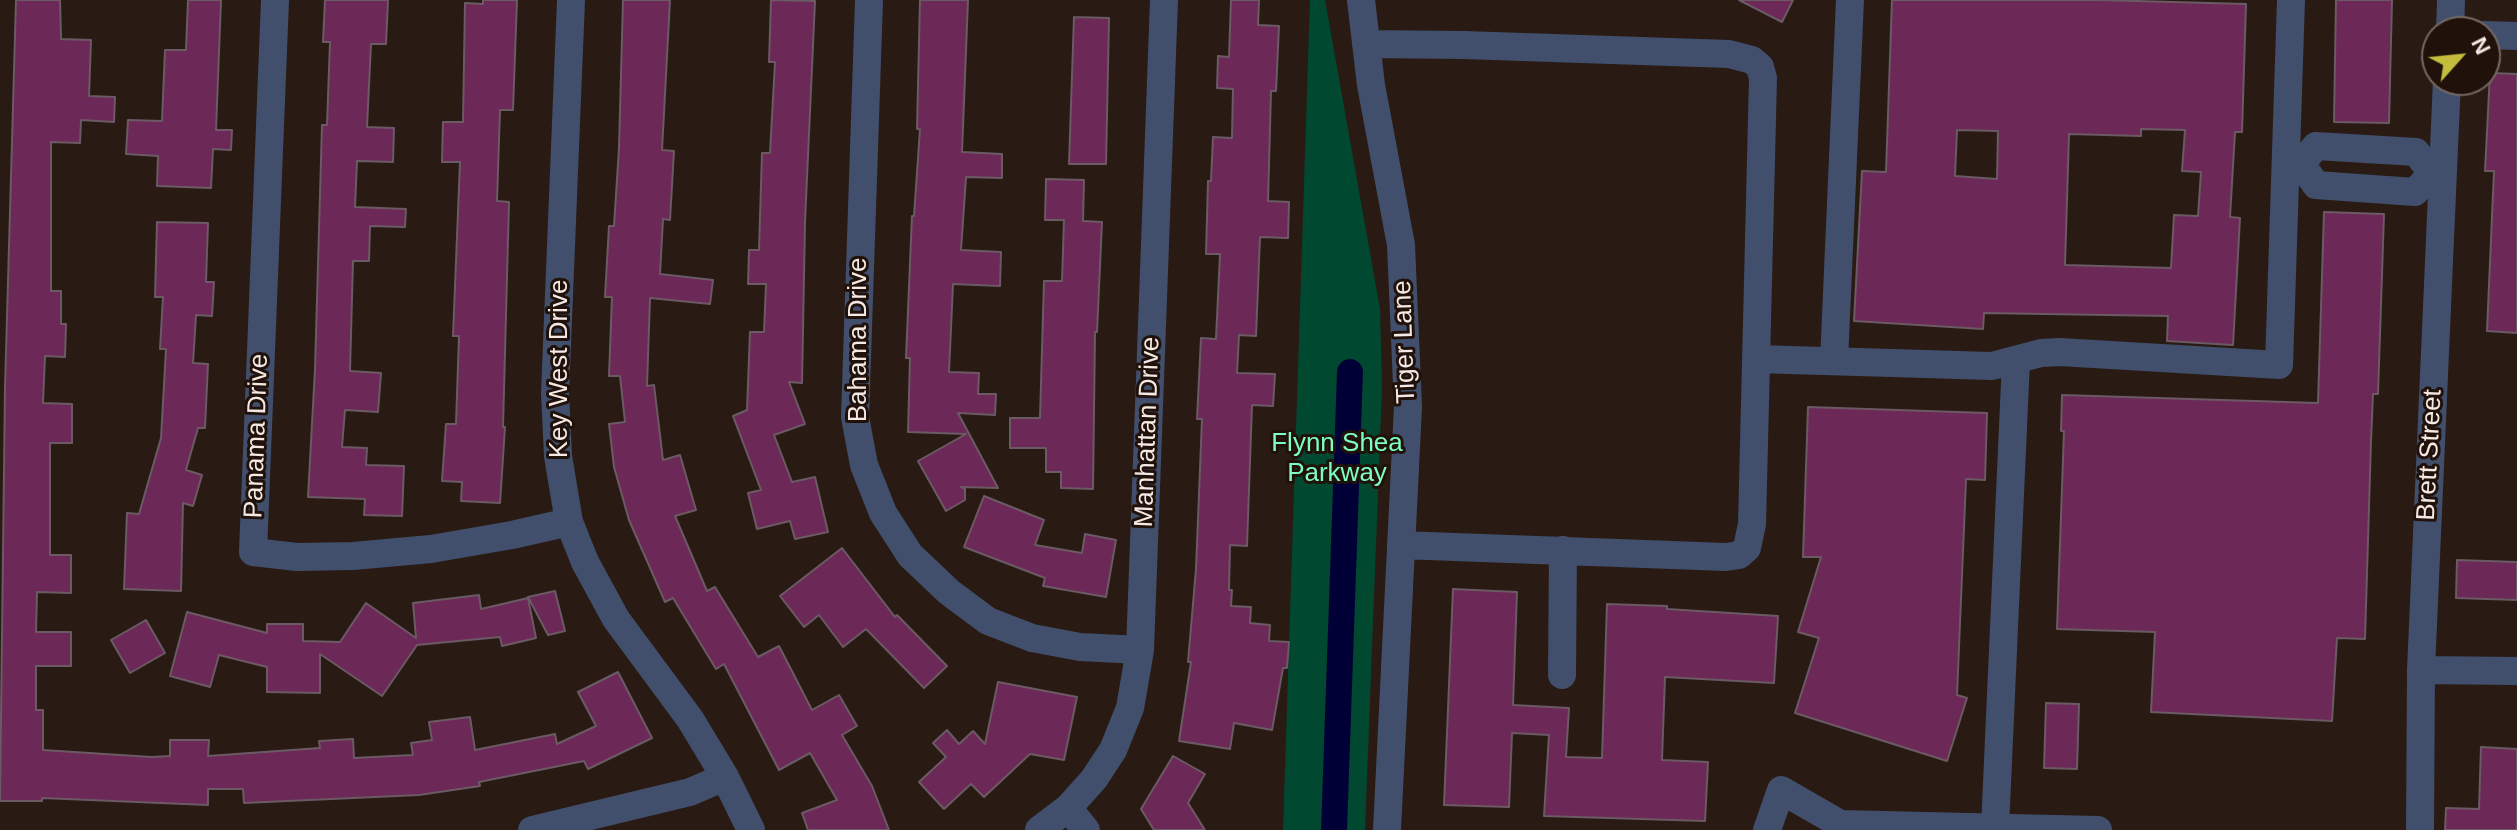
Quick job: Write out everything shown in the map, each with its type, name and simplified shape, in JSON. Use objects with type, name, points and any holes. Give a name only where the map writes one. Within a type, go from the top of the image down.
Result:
[{"type":"street","name":"Panama Drive","points":[[275,0],[253,552],[297,557],[415,551],[569,522]]},
{"type":"street","name":"Key West Drive","points":[[571,0],[555,393],[558,456],[569,522],[585,562],[616,619],[690,719],[725,777],[751,830]]},
{"type":"street","name":"Bahama Drive","points":[[869,0],[855,417],[864,465],[883,513],[910,555],[949,592],[988,621],[1032,638],[1080,647],[1140,650]]},
{"type":"street","name":"Manhattan Drive","points":[[1039,830],[1077,819],[1094,779],[1113,750],[1130,708],[1140,650],[1164,0]]},
{"type":"street","name":"Tiger Lane","points":[[1361,0],[1401,245],[1408,407],[1387,830]]},
{"type":"street","points":[[1834,361],[1850,0]]},
{"type":"street","points":[[1757,359],[1992,366],[2041,353],[2060,352],[2279,365],[2293,164],[2291,0]]},
{"type":"street","points":[[1366,44],[1729,54],[1752,60],[1760,67],[1763,78],[1752,524],[1747,548],[1739,555],[1726,557],[1401,545]]},
{"type":"street","name":"Brett Street","points":[[2420,830],[2421,670],[2437,173],[2445,96]]},
{"type":"street","points":[[2316,146],[2416,152],[2437,173],[2415,192],[2316,185],[2293,164],[2316,146]]},
{"type":"street","points":[[2006,829],[2016,360]]},
{"type":"street","points":[[1562,675],[1563,550]]},
{"type":"street","points":[[2421,670],[2517,671]]},
{"type":"street","points":[[532,830],[690,792],[725,777]]},
{"type":"street","points":[[1767,830],[1781,790],[1840,824],[2098,830]]},
{"type":"green space","name":"Flynn Shea Parkway","points":[[1310,0],[1325,0],[1380,309],[1382,388],[1365,830],[1283,830]]},
{"type":"building","points":[[16,0],[60,0],[61,39],[91,40],[89,96],[115,97],[114,122],[81,120],[80,143],[51,142],[51,291],[61,291],[61,324],[66,324],[65,357],[45,356],[43,403],[72,404],[72,443],[50,443],[50,555],[71,555],[71,593],[37,592],[36,632],[71,632],[71,666],[36,666],[36,710],[43,710],[43,750],[170,756],[170,740],[209,740],[208,756],[320,748],[319,741],[353,739],[354,758],[413,755],[411,743],[432,740],[429,722],[470,717],[475,750],[555,734],[557,744],[596,726],[578,692],[618,672],[652,738],[588,769],[584,761],[479,782],[480,786],[419,795],[244,803],[243,789],[208,789],[208,805],[42,798],[42,801],[0,801],[5,388]]},
{"type":"building","points":[[188,0],[221,0],[216,130],[232,130],[231,150],[213,149],[211,188],[157,186],[158,156],[126,154],[128,120],[162,121],[165,50],[186,50]]},
{"type":"building","points":[[325,0],[388,0],[386,44],[371,44],[367,127],[394,128],[393,162],[357,161],[355,207],[406,209],[405,227],[370,226],[369,261],[353,261],[350,371],[381,373],[378,412],[345,410],[342,447],[367,448],[366,465],[404,466],[402,516],[364,515],[365,499],[308,497],[322,125],[327,125],[330,42],[323,42]]},
{"type":"building","points":[[483,0],[517,0],[513,110],[500,110],[497,201],[509,202],[505,427],[500,503],[461,501],[462,482],[442,481],[446,424],[456,424],[459,336],[453,336],[460,162],[442,162],[443,122],[463,122],[465,3],[483,4]]},
{"type":"building","points":[[623,0],[670,0],[662,150],[674,151],[670,220],[663,219],[660,274],[713,280],[710,304],[650,298],[647,386],[654,385],[663,460],[680,455],[696,510],[675,516],[707,591],[715,587],[758,657],[779,646],[812,710],[839,695],[857,726],[842,735],[872,786],[889,830],[808,830],[802,813],[837,800],[810,753],[779,770],[724,664],[716,669],[673,598],[665,602],[629,520],[614,467],[609,424],[625,422],[620,376],[609,376],[612,297],[605,297],[609,226],[614,226],[619,148]]},
{"type":"building","points":[[771,0],[815,1],[805,222],[802,383],[789,382],[805,424],[774,435],[792,482],[815,477],[828,532],[795,539],[790,521],[757,529],[748,493],[761,490],[733,416],[747,410],[750,332],[764,332],[766,284],[748,284],[749,250],[759,250],[762,153],[770,153],[775,62],[769,62]]},
{"type":"building","points":[[920,0],[968,0],[962,152],[1002,154],[1002,178],[966,177],[961,250],[1001,252],[1000,286],[953,284],[949,372],[979,373],[978,394],[996,394],[995,415],[958,413],[998,488],[961,487],[965,489],[965,500],[946,511],[918,461],[966,434],[908,432],[910,358],[906,358],[912,216],[920,129],[917,129]]},
{"type":"building","points":[[1231,0],[1259,0],[1258,25],[1279,26],[1276,91],[1271,91],[1268,201],[1289,202],[1288,238],[1260,237],[1256,336],[1239,335],[1237,373],[1275,374],[1273,406],[1252,405],[1247,546],[1230,545],[1229,590],[1232,590],[1231,606],[1251,607],[1250,623],[1270,625],[1269,641],[1289,642],[1287,668],[1283,668],[1272,730],[1234,723],[1230,749],[1179,741],[1191,662],[1188,662],[1196,569],[1202,419],[1197,419],[1201,338],[1216,339],[1220,254],[1206,254],[1208,181],[1211,181],[1213,137],[1232,138],[1233,89],[1217,88],[1218,56],[1229,57]]},
{"type":"building","points":[[1739,0],[1793,0],[1782,22]]},
{"type":"building","points":[[1892,0],[2246,4],[2242,132],[2235,132],[2230,217],[2240,218],[2233,345],[2167,341],[2168,316],[1984,313],[1983,329],[1854,321],[1862,171],[1886,172]],"holes":[[[2141,129],[2185,130],[2182,171],[2201,172],[2198,216],[2174,215],[2171,268],[2065,265],[2069,134],[2141,136]],[[1957,130],[1998,131],[1997,179],[1955,176]]]},
{"type":"building","points":[[2336,0],[2392,0],[2389,123],[2334,122]]},
{"type":"building","points":[[1074,17],[1109,18],[1106,164],[1069,164]]},
{"type":"building","points":[[2501,73],[2517,74],[2517,333],[2487,331],[2494,171],[2485,171],[2489,96],[2501,96]]},
{"type":"building","points":[[1046,179],[1084,180],[1083,221],[1102,222],[1095,332],[1093,489],[1061,488],[1061,472],[1046,472],[1046,448],[1010,448],[1010,418],[1040,418],[1044,281],[1062,281],[1064,220],[1045,220]]},
{"type":"building","points":[[2324,212],[2384,214],[2378,394],[2373,394],[2365,639],[2337,638],[2332,721],[2151,712],[2155,632],[2057,629],[2064,431],[2061,431],[2062,395],[2318,403]]},
{"type":"building","points":[[157,222],[208,223],[206,282],[214,282],[212,316],[196,315],[193,363],[208,364],[205,428],[198,428],[186,470],[202,475],[193,506],[183,503],[181,591],[124,589],[127,513],[139,514],[161,438],[166,349],[160,349],[163,297],[155,297]]},
{"type":"building","points":[[1808,407],[1987,413],[1985,480],[1966,479],[1957,695],[1967,698],[1947,761],[1795,713],[1819,638],[1798,632],[1821,557],[1803,557]]},
{"type":"building","points":[[984,496],[1044,520],[1035,545],[1082,553],[1085,534],[1116,540],[1106,597],[1043,586],[1045,578],[964,547]]},
{"type":"building","points":[[842,548],[895,617],[897,615],[947,666],[924,688],[866,629],[843,647],[819,615],[804,627],[780,596]]},
{"type":"building","points":[[2457,560],[2517,562],[2517,600],[2456,598]]},
{"type":"building","points":[[1453,589],[1517,592],[1513,705],[1569,708],[1566,757],[1602,758],[1607,604],[1778,616],[1774,683],[1665,677],[1662,760],[1708,762],[1705,821],[1544,816],[1549,735],[1512,733],[1509,807],[1444,805]]},
{"type":"building","points":[[555,591],[565,631],[548,635],[528,597]]},
{"type":"building","points":[[479,595],[481,609],[528,598],[536,638],[502,646],[500,637],[417,645],[382,696],[320,654],[320,693],[267,692],[267,667],[219,655],[210,687],[170,676],[187,612],[267,633],[267,624],[303,624],[303,641],[340,642],[366,603],[416,638],[413,603]]},
{"type":"building","points":[[146,620],[165,653],[130,673],[111,640]]},
{"type":"building","points":[[998,682],[1077,697],[1064,760],[1030,754],[984,797],[971,784],[944,809],[919,782],[946,757],[933,743],[947,730],[959,744],[973,731],[985,744]]},
{"type":"building","points":[[2046,703],[2079,704],[2077,769],[2044,768]]},
{"type":"building","points":[[2481,747],[2517,749],[2517,830],[2445,830],[2446,808],[2479,809]]},
{"type":"building","points":[[1173,756],[1205,774],[1188,803],[1205,830],[1154,830],[1141,809]]},
{"type":"waterway","points":[[1334,830],[1350,372]]}]
